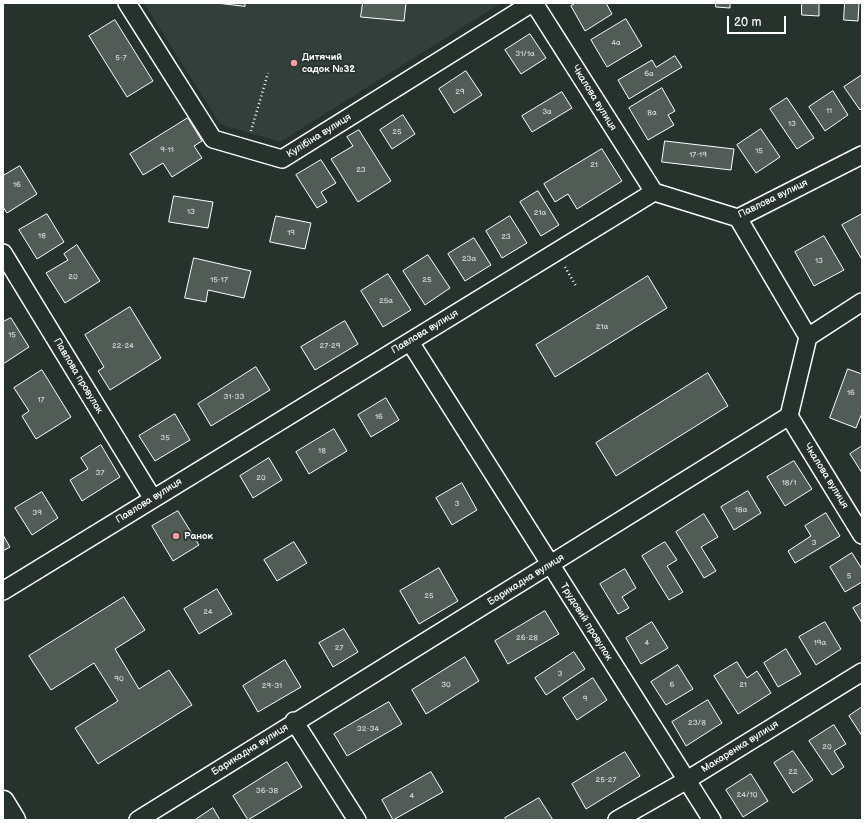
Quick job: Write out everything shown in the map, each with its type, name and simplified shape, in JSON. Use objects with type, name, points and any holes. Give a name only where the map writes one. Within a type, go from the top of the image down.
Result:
[{"type":"street","name":"Кулібіна вулиця","points":[[127,3],[213,139],[282,159],[533,3]]},
{"type":"street","name":"Чкалова вулиця","points":[[533,3],[654,192]]},
{"type":"street","name":"Павлова вулиця","points":[[3,591],[654,192],[738,218],[862,155]]},
{"type":"street","points":[[738,218],[808,337]]},
{"type":"street","name":"Павлова провулок","points":[[3,253],[153,498]]},
{"type":"street","points":[[789,416],[808,337],[862,302]]},
{"type":"street","name":"Трудовий провулок","points":[[410,342],[550,566],[712,820]]},
{"type":"street","name":"Чкалова вулиця","points":[[789,416],[862,535]]},
{"type":"street","name":"Барикадна вулиця","points":[[138,820],[294,721],[550,566],[789,416]]},
{"type":"street","name":"Макаренка вулиця","points":[[617,820],[687,780],[862,672]]},
{"type":"street","points":[[294,721],[356,820]]},
{"type":"street","points":[[3,802],[14,820]]},
{"type":"path","points":[[246,149],[268,73]]},
{"type":"shaded area","name":"Дитячий садок №32","points":[[144,3],[501,3],[280,142],[220,124]]},
{"type":"building","points":[[217,3],[245,3],[245,6]]},
{"type":"building","points":[[363,3],[406,3],[404,21],[361,17]]},
{"type":"building","points":[[576,3],[606,3],[612,14],[585,31],[571,6]]},
{"type":"building","points":[[716,3],[730,3],[730,8],[716,7]]},
{"type":"building","points":[[802,3],[819,3],[819,16],[802,15]]},
{"type":"building","points":[[845,3],[859,3],[858,21],[844,20]]},
{"type":"building","points":[[626,19],[642,46],[607,67],[591,40]]},
{"type":"building","points":[[115,20],[153,81],[127,97],[89,36]]},
{"type":"building","points":[[530,34],[546,58],[521,74],[505,50]]},
{"type":"building","points":[[675,56],[682,67],[629,99],[618,80],[652,60],[656,67]]},
{"type":"building","points":[[466,71],[482,95],[454,113],[439,89]]},
{"type":"building","points":[[862,75],[862,108],[860,110],[844,87]]},
{"type":"building","points":[[662,88],[675,111],[668,115],[674,125],[648,140],[629,108]]},
{"type":"building","points":[[833,91],[848,115],[825,131],[809,107]]},
{"type":"building","points":[[562,92],[572,108],[532,132],[522,116]]},
{"type":"building","points":[[787,98],[814,138],[797,149],[770,109]]},
{"type":"building","points":[[403,115],[415,134],[392,149],[380,130]]},
{"type":"building","points":[[188,118],[202,141],[194,146],[202,158],[172,177],[163,163],[143,175],[130,154]]},
{"type":"building","points":[[761,129],[780,157],[756,173],[737,145]]},
{"type":"building","points":[[359,130],[391,181],[358,202],[331,159],[353,146],[347,137]]},
{"type":"building","points":[[665,141],[734,149],[731,170],[662,162]]},
{"type":"building","points":[[602,149],[622,181],[577,209],[568,194],[555,202],[544,184]]},
{"type":"building","points":[[321,160],[336,183],[321,192],[327,202],[317,208],[296,175]]},
{"type":"building","points":[[20,166],[37,194],[7,213],[3,207],[3,176]]},
{"type":"building","points":[[538,191],[559,225],[541,236],[520,202]]},
{"type":"building","points":[[174,196],[213,202],[208,228],[169,222]]},
{"type":"building","points":[[47,214],[64,242],[37,259],[19,230]]},
{"type":"building","points":[[862,214],[862,257],[861,258],[842,225]]},
{"type":"building","points":[[276,216],[311,223],[305,249],[270,242]]},
{"type":"building","points":[[510,216],[527,243],[502,258],[486,231]]},
{"type":"building","points":[[824,236],[844,270],[814,286],[795,252]]},
{"type":"building","points":[[474,238],[491,265],[465,281],[448,254]]},
{"type":"building","points":[[77,245],[100,281],[65,303],[46,273],[68,260],[64,254]]},
{"type":"building","points":[[428,255],[450,288],[425,305],[403,271]]},
{"type":"building","points":[[194,258],[251,271],[244,298],[208,290],[206,302],[185,298]]},
{"type":"building","points":[[388,274],[411,310],[383,327],[361,291]]},
{"type":"building","points":[[648,276],[667,308],[555,377],[536,345]]},
{"type":"building","points":[[130,307],[161,358],[110,390],[98,371],[104,367],[85,335]]},
{"type":"building","points":[[11,318],[29,347],[3,364],[3,322]]},
{"type":"building","points":[[345,321],[358,344],[315,370],[301,347]]},
{"type":"building","points":[[256,367],[270,390],[211,426],[198,404]]},
{"type":"building","points":[[848,369],[862,374],[862,413],[856,428],[830,418]]},
{"type":"building","points":[[42,370],[71,417],[36,439],[22,416],[29,411],[14,388]]},
{"type":"building","points":[[708,373],[728,406],[616,476],[596,443]]},
{"type":"building","points":[[386,398],[399,420],[371,437],[358,415]]},
{"type":"building","points":[[175,414],[190,440],[155,461],[139,436]]},
{"type":"building","points":[[334,429],[347,451],[309,474],[296,452]]},
{"type":"building","points":[[101,445],[120,477],[82,501],[70,480],[88,469],[81,458]]},
{"type":"building","points":[[862,446],[862,473],[850,454]]},
{"type":"building","points":[[269,458],[282,480],[253,498],[240,476]]},
{"type":"building","points":[[794,461],[812,489],[785,506],[767,477]]},
{"type":"building","points":[[462,483],[477,510],[452,525],[436,498]]},
{"type":"building","points":[[748,491],[761,513],[734,530],[721,507]]},
{"type":"building","points":[[42,492],[58,518],[32,535],[15,508]]},
{"type":"building","points":[[178,511],[199,545],[173,561],[152,526]]},
{"type":"building","points":[[826,513],[840,536],[795,563],[788,551],[811,536],[805,526]]},
{"type":"building","points":[[704,514],[718,537],[701,547],[716,571],[704,578],[676,532]]},
{"type":"building","points":[[3,535],[10,547],[3,551]]},
{"type":"building","points":[[294,542],[307,563],[277,581],[264,560]]},
{"type":"building","points":[[665,542],[677,560],[667,566],[683,592],[669,600],[642,556]]},
{"type":"building","points":[[852,553],[862,569],[862,582],[845,592],[830,567]]},
{"type":"building","points":[[439,568],[458,601],[419,624],[400,591]]},
{"type":"building","points":[[625,569],[636,588],[622,597],[629,608],[618,614],[600,584]]},
{"type":"building","points":[[217,589],[232,614],[199,634],[184,609]]},
{"type":"building","points":[[124,597],[145,630],[115,649],[139,689],[169,670],[192,705],[98,764],[75,728],[118,701],[94,663],[51,690],[29,656]]},
{"type":"building","points":[[862,603],[862,623],[853,608]]},
{"type":"building","points":[[545,611],[559,634],[508,664],[495,641]]},
{"type":"building","points":[[652,622],[668,648],[641,664],[626,638]]},
{"type":"building","points":[[825,622],[841,649],[816,665],[799,637]]},
{"type":"building","points":[[344,629],[358,652],[333,667],[319,643]]},
{"type":"building","points":[[786,649],[801,674],[778,687],[764,663]]},
{"type":"building","points":[[574,652],[585,669],[546,695],[535,678]]},
{"type":"building","points":[[465,657],[479,681],[426,714],[412,690]]},
{"type":"building","points":[[285,660],[301,687],[258,712],[243,686]]},
{"type":"building","points":[[737,662],[747,678],[757,671],[771,693],[738,714],[714,676]]},
{"type":"building","points":[[678,665],[693,689],[666,705],[651,682]]},
{"type":"building","points":[[593,678],[607,700],[577,720],[563,698]]},
{"type":"building","points":[[708,700],[722,723],[686,746],[672,722]]},
{"type":"building","points":[[389,702],[402,724],[347,756],[334,734]]},
{"type":"building","points":[[862,707],[862,736],[849,716]]},
{"type":"building","points":[[834,725],[846,744],[834,751],[844,767],[832,775],[809,741]]},
{"type":"building","points":[[793,751],[813,780],[793,793],[774,763]]},
{"type":"building","points":[[625,752],[640,776],[586,809],[572,784]]},
{"type":"building","points":[[287,762],[302,787],[248,820],[233,796]]},
{"type":"building","points":[[431,772],[443,792],[393,820],[382,800]]},
{"type":"building","points":[[751,774],[768,801],[743,817],[726,790]]},
{"type":"building","points":[[539,798],[553,820],[506,820],[505,818]]},
{"type":"building","points":[[213,808],[220,820],[195,820]]},
{"type":"place","name":"Дитячий садок №32","points":[[294,63]]},
{"type":"place","name":"Ранок","points":[[176,536]]}]
